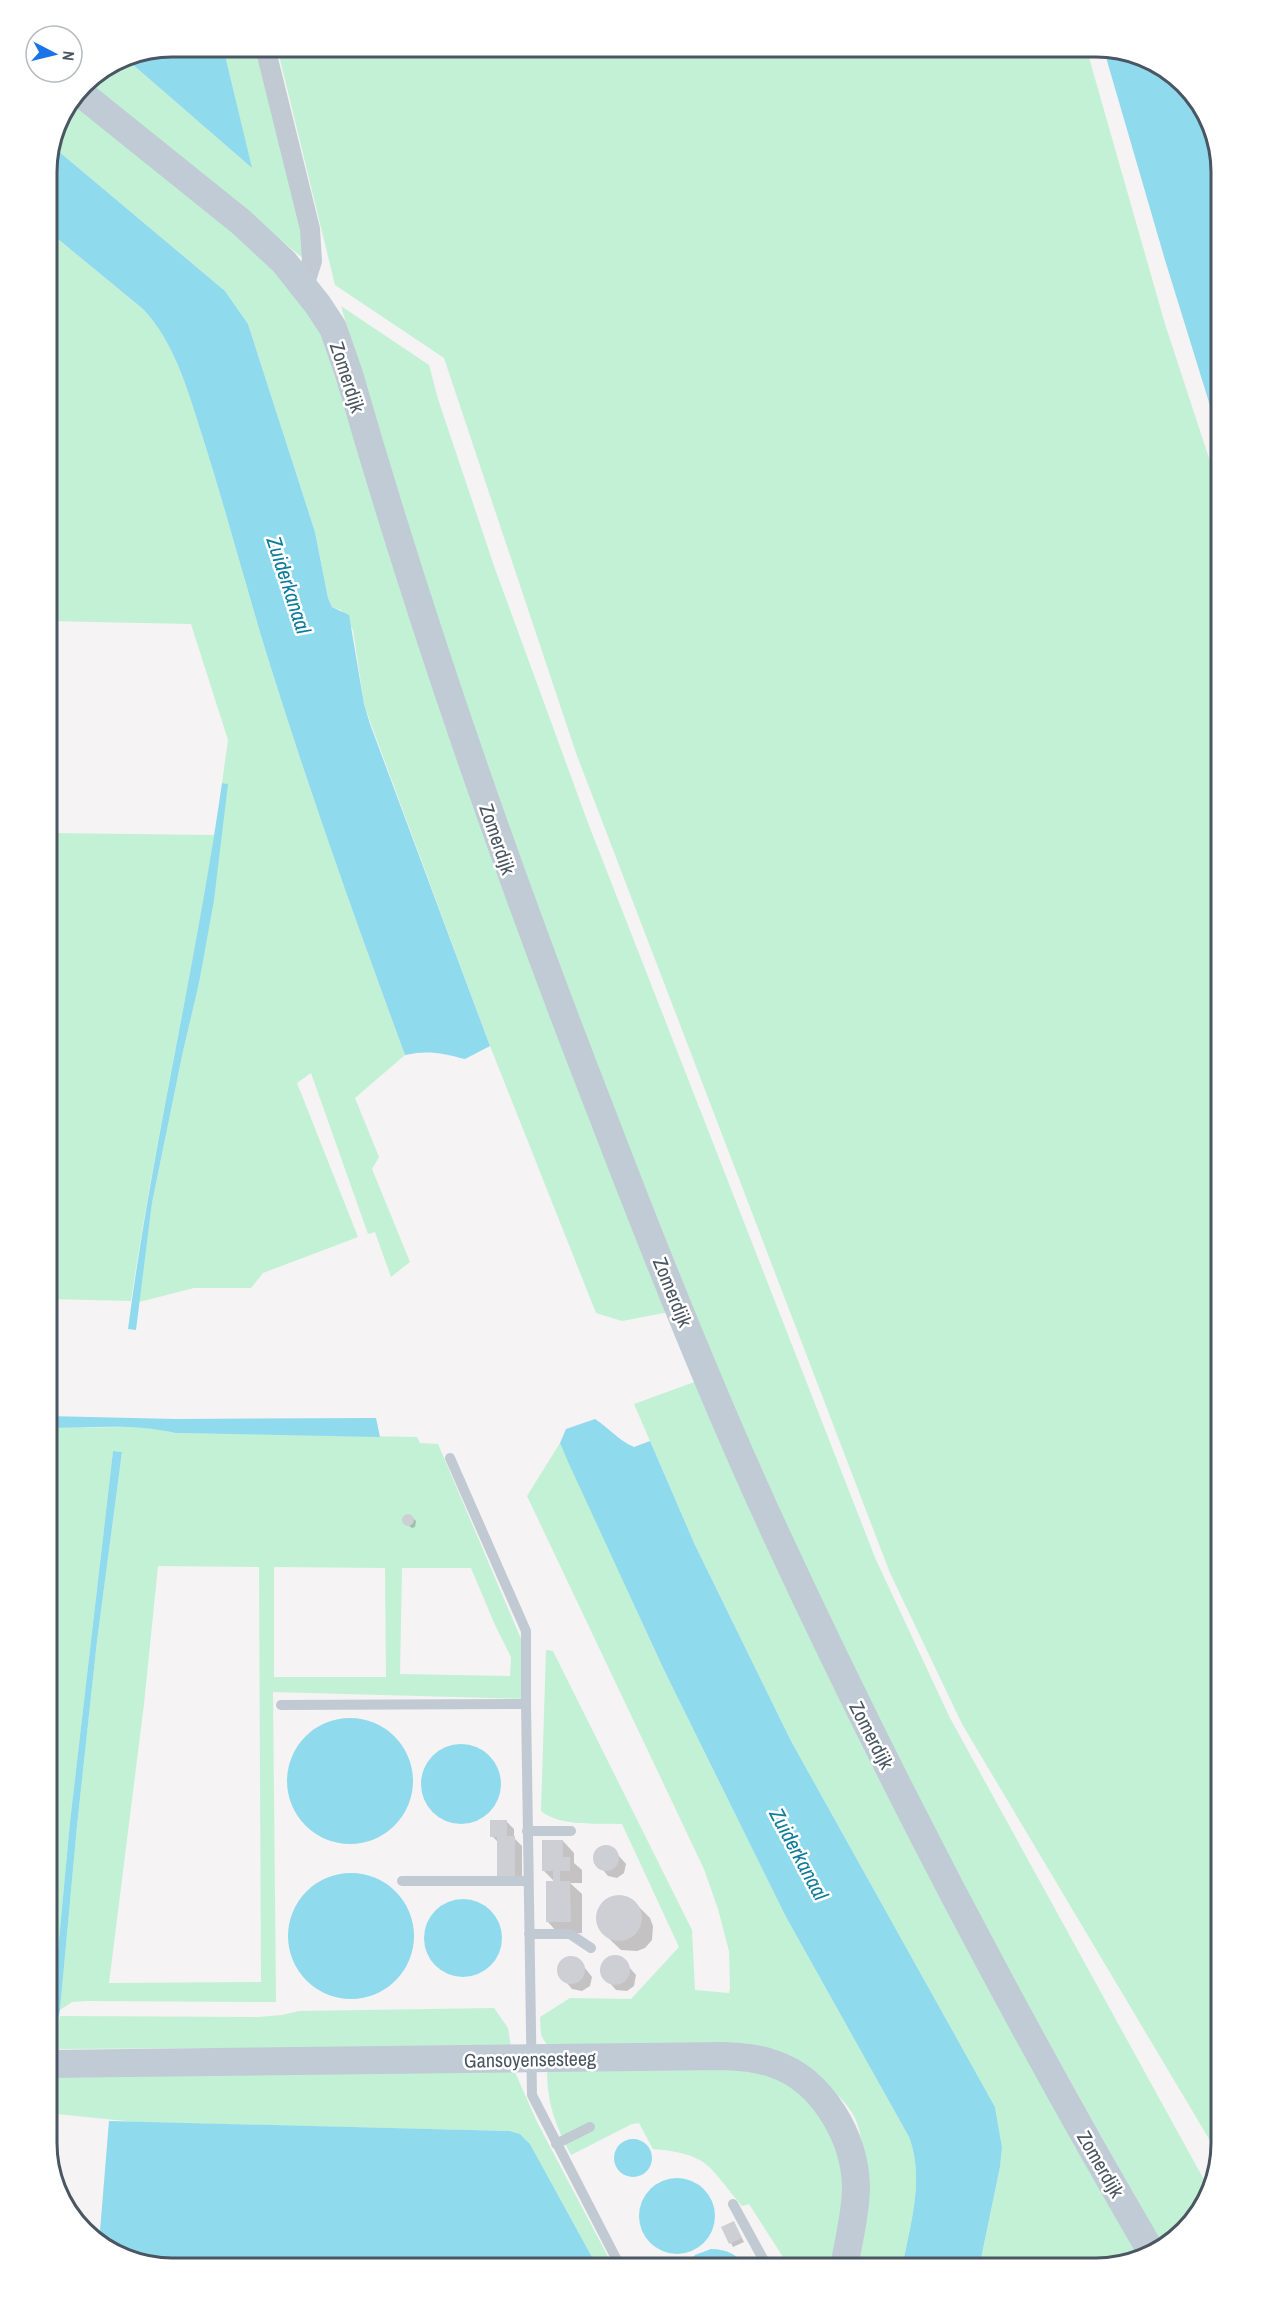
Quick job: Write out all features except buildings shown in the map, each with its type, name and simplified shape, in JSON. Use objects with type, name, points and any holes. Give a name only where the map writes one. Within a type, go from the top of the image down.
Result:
[{"type":"street","points":[[268,57],[310,229],[312,261],[304,286]]},
{"type":"street","name":"Zomerdijk","points":[[85,98],[241,222],[284,262],[333,328],[350,374],[444,681],[521,904],[625,1174],[731,1434],[774,1531],[930,1853],[1148,2245]]},
{"type":"street","name":"Gansoyensesteeg","points":[[57,2064],[747,2057],[776,2064],[803,2079],[828,2107],[845,2136],[853,2160],[856,2187],[846,2258]]},
{"type":"lane","points":[[450,1458],[526,1631],[532,2096],[616,2258]]},
{"type":"lane","points":[[281,1705],[526,1704]]},
{"type":"lane","points":[[527,1831],[571,1831]]},
{"type":"lane","points":[[402,1881],[528,1881]]},
{"type":"lane","points":[[529,1934],[570,1934],[591,1948]]},
{"type":"lane","points":[[556,2144],[590,2127]]},
{"type":"lane","points":[[734,2204],[763,2258]]},
{"type":"green space","points":[[225,57],[265,57],[315,268],[95,87],[108,76],[133,64],[251,167]]},
{"type":"green space","points":[[279,57],[1089,57],[1165,324],[1211,464],[1211,2142],[962,1724],[890,1573],[576,753],[444,358],[335,285]]},
{"type":"green space","points":[[82,101],[263,252],[312,310],[669,1312],[622,1321],[596,1313],[490,1046],[371,724],[364,704],[353,630],[341,610],[332,607],[328,598],[315,532],[248,324],[225,291],[59,152],[69,121]]},
{"type":"green space","points":[[57,238],[143,309],[164,337],[179,368],[219,489],[266,652],[299,754],[405,1055],[355,1098],[379,1157],[372,1169],[410,1262],[391,1277],[375,1232],[368,1234],[311,1073],[297,1083],[358,1237],[263,1273],[251,1288],[194,1288],[139,1302],[152,1203],[199,983],[227,784],[222,783],[228,740],[191,624],[57,621]]},
{"type":"green space","points":[[341,306],[429,365],[438,399],[494,566],[588,823],[876,1560],[950,1718],[1205,2181],[1192,2207],[1172,2229],[1159,2239],[980,1921],[851,1665],[733,1409],[589,1046],[499,804],[439,628]]},
{"type":"green space","points":[[57,833],[215,835],[150,1184],[131,1301],[57,1299]]},
{"type":"green space","points":[[697,1381],[1138,2250],[1118,2256],[1096,2258],[981,2258],[1002,2147],[995,2107],[791,1741],[695,1545],[634,1404]]},
{"type":"green space","points":[[125,1427],[155,1428],[175,1433],[417,1437],[420,1443],[438,1444],[530,1660],[527,1699],[273,1692],[276,2002],[87,2001],[72,2002],[60,2010],[97,1641],[122,1452],[113,1451],[70,1822],[57,1961],[57,1428]],"holes":[[[158,1566],[259,1567],[261,1982],[109,1983],[144,1704]],[[274,1567],[385,1568],[386,1677],[274,1677]],[[402,1568],[471,1568],[511,1657],[510,1676],[400,1674]]]},
{"type":"green space","points":[[560,1443],[665,1672],[786,1917],[909,2137],[914,2153],[916,2186],[904,2258],[857,2258],[864,2170],[860,2131],[851,2111],[824,2081],[548,2047],[541,2035],[540,2017],[570,1998],[631,1999],[679,1947],[622,1824],[569,1822],[541,1811],[546,1650],[553,1651],[692,1930],[695,1990],[729,1993],[730,1988],[729,1951],[704,1869],[527,1496]]},
{"type":"green space","points":[[494,2008],[508,2028],[511,2047],[57,2049],[57,2028],[60,2016],[258,2017],[299,2011]]},
{"type":"green space","points":[[722,2067],[779,2075],[826,2117],[844,2172],[838,2258],[784,2258],[749,2204],[742,2206],[706,2164],[686,2154],[653,2149],[639,2123],[632,2124],[571,2155],[560,2134],[550,2103],[547,2069]]},
{"type":"green space","points":[[514,2070],[537,2122],[609,2258],[593,2258],[530,2144],[520,2134],[510,2131],[135,2122],[57,2114],[57,2074]]},
{"type":"water","points":[[225,57],[252,168],[133,64],[157,58]]},
{"type":"water","points":[[1106,57],[1140,66],[1166,81],[1187,102],[1205,135],[1211,172],[1211,409]]},
{"type":"water","name":"Zuiderkanaal","points":[[59,152],[225,291],[248,324],[315,532],[328,598],[332,607],[349,615],[364,704],[370,724],[490,1046],[465,1059],[435,1053],[405,1055],[299,754],[191,402],[172,352],[154,322],[143,309],[57,238]]},
{"type":"water","points":[[222,783],[228,784],[214,900],[199,983],[152,1203],[136,1330],[128,1329],[149,1192],[200,920]]},
{"type":"water","points":[[57,1416],[176,1419],[376,1418],[380,1437],[175,1433],[144,1428],[57,1428]]},
{"type":"water","name":"Zuiderkanaal","points":[[595,1419],[634,1447],[650,1441],[695,1545],[791,1741],[995,2107],[1002,2147],[981,2258],[904,2258],[916,2186],[914,2153],[909,2137],[786,1917],[665,1672],[560,1443],[566,1429]]},
{"type":"water","points":[[113,1451],[122,1452],[97,1641],[57,2026],[57,1961],[70,1822]]},
{"type":"water","points":[[350,1718],[374,1723],[394,1737],[408,1757],[413,1781],[408,1805],[394,1825],[374,1839],[350,1844],[326,1839],[306,1825],[292,1805],[287,1781],[292,1757],[306,1737],[326,1723]]},
{"type":"water","points":[[453,1744],[469,1744],[490,1755],[501,1776],[501,1792],[490,1813],[469,1824],[453,1824],[439,1818],[427,1806],[421,1792],[421,1776],[427,1762],[439,1750]]},
{"type":"water","points":[[351,1873],[375,1878],[396,1891],[409,1912],[414,1936],[409,1960],[396,1981],[375,1994],[351,1999],[327,1994],[306,1981],[293,1960],[288,1936],[293,1912],[306,1891],[327,1878]]},
{"type":"water","points":[[463,1899],[478,1902],[491,1910],[499,1923],[502,1938],[499,1953],[491,1966],[478,1974],[463,1977],[448,1974],[435,1966],[427,1953],[424,1938],[427,1923],[435,1910],[448,1902]]},
{"type":"water","points":[[109,2121],[510,2131],[520,2134],[530,2144],[593,2258],[165,2258],[135,2252],[115,2243],[100,2232]]},
{"type":"water","points":[[633,2139],[646,2145],[652,2158],[646,2171],[633,2177],[620,2171],[614,2158],[620,2145]]},
{"type":"water","points":[[677,2178],[691,2181],[704,2189],[712,2202],[715,2216],[712,2230],[704,2243],[691,2251],[677,2254],[663,2251],[650,2243],[642,2230],[639,2216],[642,2202],[650,2189],[663,2181]]},
{"type":"water","points":[[711,2249],[722,2250],[737,2258],[692,2258]]}]
